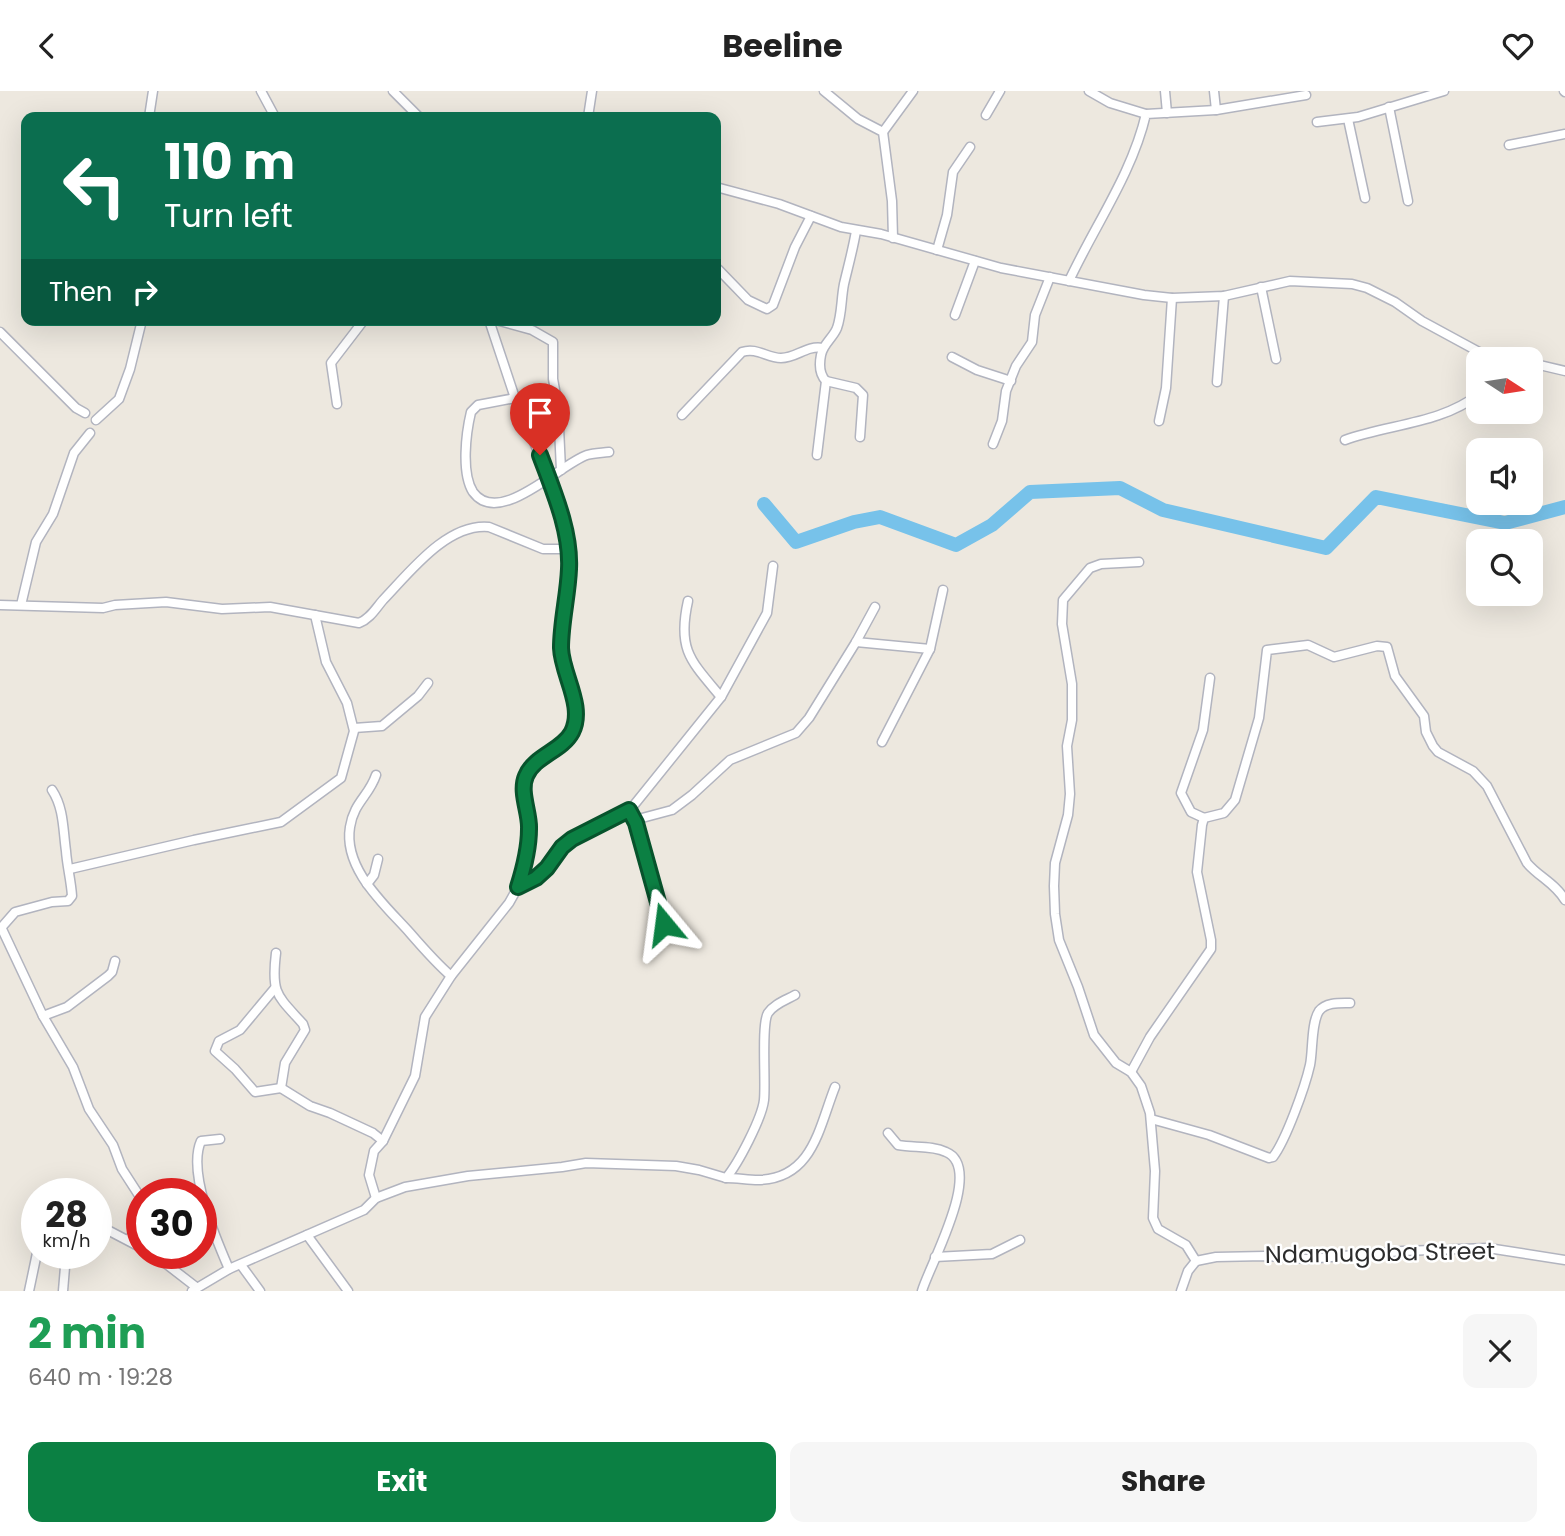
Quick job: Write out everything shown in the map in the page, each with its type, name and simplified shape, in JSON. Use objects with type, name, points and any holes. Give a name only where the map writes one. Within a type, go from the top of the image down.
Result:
[{"type":"street","points":[[150,112],[153,91]]},
{"type":"street","points":[[261,91],[272,112]]},
{"type":"street","points":[[393,91],[414,112]]},
{"type":"street","points":[[589,112],[592,91]]},
{"type":"street","points":[[824,91],[859,119],[883,132]]},
{"type":"street","points":[[893,238],[892,201],[883,132],[913,91]]},
{"type":"street","points":[[986,115],[1000,91]]},
{"type":"street","points":[[1089,91],[1110,103],[1146,114],[1216,110],[1306,95]]},
{"type":"street","points":[[1165,91],[1167,113]]},
{"type":"street","points":[[1213,91],[1216,110]]},
{"type":"street","points":[[1266,91],[1271,100]]},
{"type":"street","points":[[1317,122],[1348,119],[1389,107],[1410,96],[1444,91]]},
{"type":"street","points":[[1389,107],[1408,201]]},
{"type":"street","points":[[1069,281],[1092,232],[1132,162],[1146,114]]},
{"type":"street","points":[[1348,119],[1365,198]]},
{"type":"street","points":[[1509,145],[1565,134]]},
{"type":"street","points":[[937,250],[947,215],[953,172],[970,147]]},
{"type":"street","points":[[721,188],[856,231],[893,238],[975,261],[1144,295],[1172,298],[1224,296],[1290,281],[1352,284],[1367,288],[1395,302],[1422,321],[1470,347]]},
{"type":"street","points":[[721,271],[748,300],[767,309],[773,305],[795,247],[811,216]]},
{"type":"street","points":[[817,455],[826,381],[820,372],[823,348],[833,337],[839,321],[856,231]]},
{"type":"street","points":[[955,316],[975,261]]},
{"type":"street","points":[[993,444],[1002,421],[1006,391],[1022,355],[1032,342],[1035,315],[1050,277]]},
{"type":"street","points":[[1261,287],[1276,359]]},
{"type":"street","points":[[1217,382],[1224,296]]},
{"type":"street","points":[[1159,421],[1166,388],[1172,298]]},
{"type":"street","points":[[96,420],[119,399],[141,326]]},
{"type":"street","points":[[337,404],[331,363],[359,326]]},
{"type":"street","points":[[376,1198],[369,1175],[374,1151],[383,1141],[415,1076],[425,1017],[451,976],[509,903],[518,887],[528,851],[530,828],[524,783],[526,776],[531,768],[564,742],[571,733],[575,713],[561,649],[570,566],[569,549],[549,478],[515,398],[491,326]]},
{"type":"street","points":[[518,326],[532,330],[553,342],[553,379],[558,407],[561,470]]},
{"type":"street","points":[[0,332],[85,414]]},
{"type":"street","points":[[682,415],[743,352],[756,350],[780,358],[792,357],[806,348],[823,348]]},
{"type":"street","points":[[951,357],[977,370],[1011,381]]},
{"type":"street","points":[[1544,366],[1565,371]]},
{"type":"street","points":[[826,381],[856,388],[863,395],[860,437]]},
{"type":"street","points":[[515,398],[478,405],[471,412],[466,472],[469,484],[482,500],[495,503],[519,496],[585,455],[608,452]]},
{"type":"street","points":[[1345,440],[1368,431],[1447,413],[1466,402]]},
{"type":"street","points":[[21,605],[36,543],[52,514],[75,453],[90,433]]},
{"type":"street","points":[[0,605],[103,608],[166,602],[222,609],[270,607],[354,623],[363,622],[402,580],[457,532],[480,526],[489,527],[543,549],[569,549]]},
{"type":"street","points":[[1139,562],[1101,563],[1090,568],[1063,600],[1062,624],[1072,684],[1072,720],[1067,746],[1070,794],[1068,815],[1055,863],[1055,914],[1059,940],[1094,1035],[1116,1063],[1131,1072],[1140,1086],[1151,1119],[1155,1171],[1153,1217],[1158,1229],[1186,1245],[1196,1262],[1188,1271],[1181,1291]]},
{"type":"street","points":[[518,887],[536,878],[572,839],[629,810],[721,697],[767,613],[773,566]]},
{"type":"street","points":[[882,742],[930,649],[943,590]]},
{"type":"street","points":[[688,601],[683,630],[685,647],[701,673],[721,697]]},
{"type":"street","points":[[636,823],[642,818],[672,810],[730,759],[796,733],[804,725],[875,607]]},
{"type":"street","points":[[70,869],[285,821],[342,777],[354,738],[354,728],[346,703],[326,662],[315,615]]},
{"type":"street","points":[[856,642],[930,649]]},
{"type":"street","points":[[1210,678],[1203,730],[1181,793],[1191,812],[1204,818],[1224,814],[1235,800],[1259,718],[1267,650],[1308,645],[1334,657],[1384,646],[1387,647],[1395,676],[1424,716],[1426,732],[1433,746],[1438,752],[1480,776],[1527,863],[1555,885],[1565,900]]},
{"type":"street","points":[[354,728],[379,728],[418,696],[428,683]]},
{"type":"street","points":[[376,775],[372,788],[360,800],[349,830],[352,852],[367,884],[389,913],[451,976]]},
{"type":"street","points":[[52,790],[61,807],[70,869],[70,899],[15,912],[1,929],[43,1016],[74,1067],[89,1109],[113,1145],[128,1178]]},
{"type":"street","points":[[629,810],[636,823],[664,922],[655,930]]},
{"type":"street","points":[[1131,1072],[1169,1008],[1211,949],[1197,873],[1204,818]]},
{"type":"street","points":[[367,884],[374,875],[378,859]]},
{"type":"street","points":[[276,953],[273,978],[275,988],[279,998],[303,1024],[305,1030],[285,1063],[281,1088]]},
{"type":"street","points":[[43,1016],[67,1007],[108,976],[116,961]]},
{"type":"street","points":[[275,988],[250,1021],[240,1030],[219,1041],[215,1051],[236,1069],[255,1092],[281,1088],[310,1106],[330,1112],[373,1133],[383,1141]]},
{"type":"street","points":[[726,1178],[734,1168],[760,1117],[764,1102],[763,1025],[768,1013],[795,995]]},
{"type":"street","points":[[1151,1119],[1273,1157],[1301,1094],[1310,1065],[1319,1011],[1330,1004],[1350,1003]]},
{"type":"street","points":[[171,1269],[194,1289],[229,1269],[364,1210],[376,1198],[405,1187],[440,1181],[586,1163],[676,1166],[726,1178],[746,1177],[760,1180],[786,1173],[799,1166],[811,1151],[835,1087]]},
{"type":"street","points":[[888,1133],[898,1145],[948,1152],[959,1167],[959,1189],[948,1231],[922,1291]]},
{"type":"street","points":[[220,1139],[201,1141],[196,1158],[212,1229],[229,1269]]},
{"type":"street","points":[[307,1235],[348,1291]]},
{"type":"street","points":[[935,1257],[992,1254],[1020,1240]]},
{"type":"street","name":"Ndamugoba Street","points":[[1196,1262],[1216,1257],[1307,1259],[1403,1251],[1488,1248],[1565,1260]]},
{"type":"street","points":[[241,1265],[260,1291]]},
{"type":"street","points":[[29,1291],[34,1269]]},
{"type":"street","points":[[63,1291],[65,1269]]},
{"type":"waterway","points":[[764,504],[796,542],[854,522],[880,517],[956,545],[992,525],[1030,492],[1120,488],[1163,510],[1326,548],[1376,497],[1505,523],[1565,507]]},
{"type":"route","points":[[540,455],[562,519],[569,549],[570,566],[561,649],[575,713],[571,733],[564,742],[531,768],[526,776],[524,783],[530,828],[528,851],[518,887],[536,878],[572,839],[629,810],[636,823],[664,924]]}]
